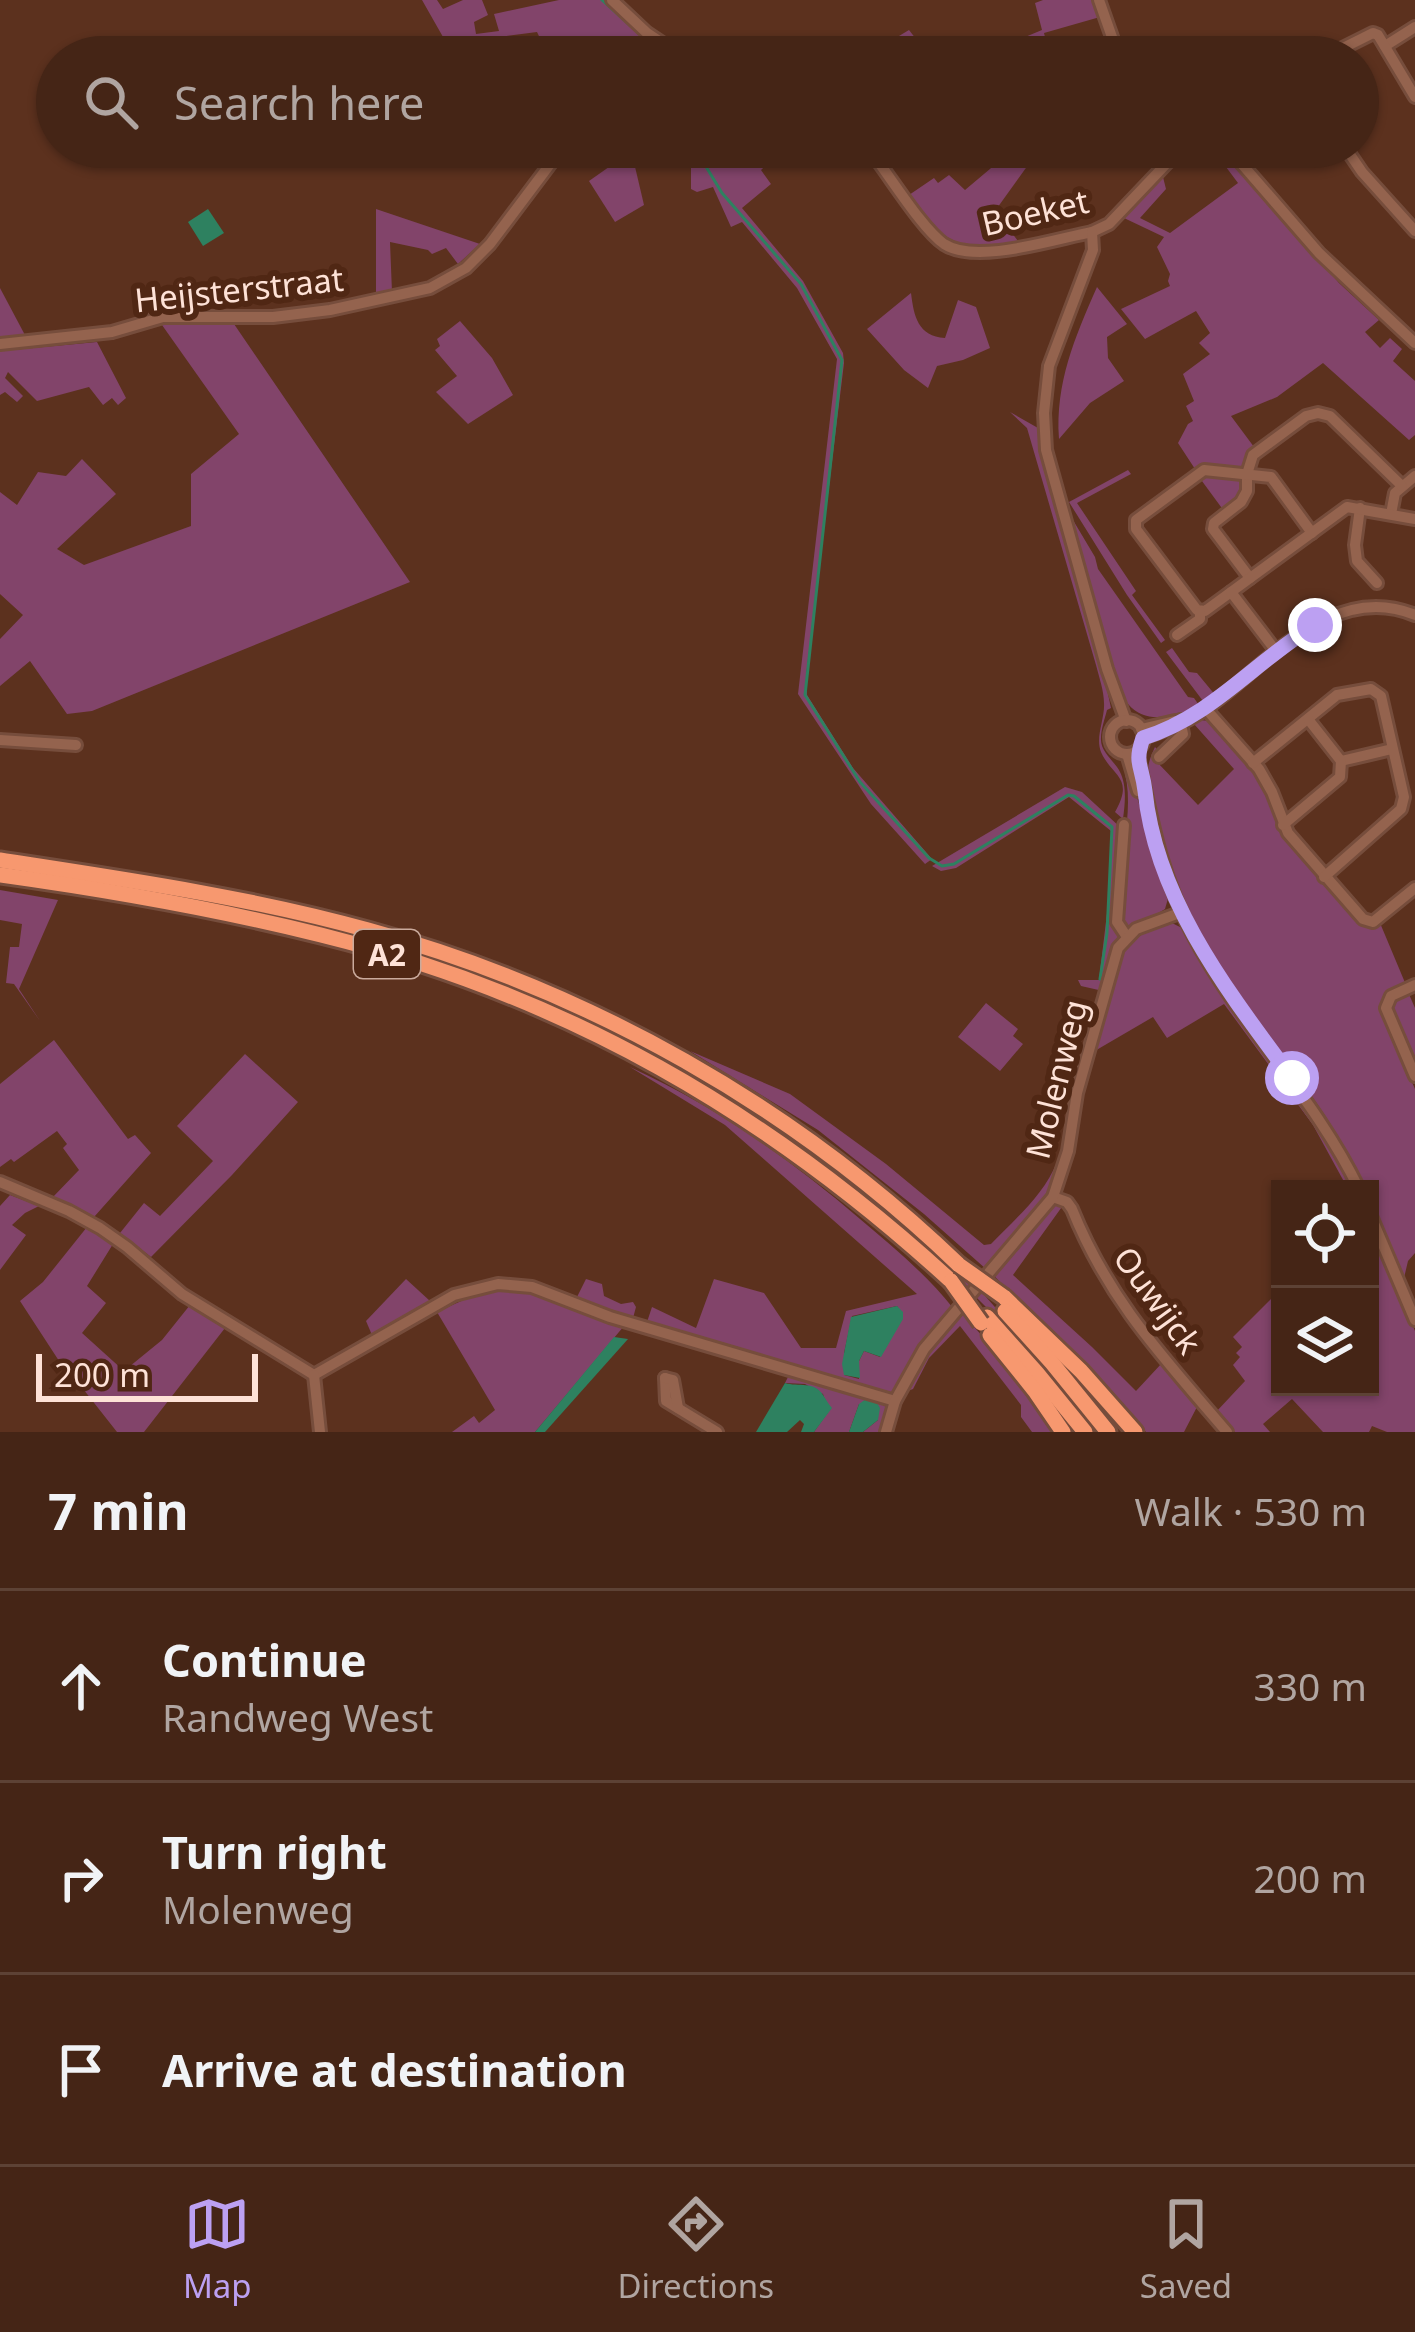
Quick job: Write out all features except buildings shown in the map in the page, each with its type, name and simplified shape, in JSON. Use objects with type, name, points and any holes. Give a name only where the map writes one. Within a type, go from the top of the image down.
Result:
[{"type":"highway","name":"A2","points":[[0,860],[179,890],[408,941],[524,983],[625,1029],[765,1110],[855,1174],[953,1275],[993,1310],[1081,1371],[1136,1432]]},
{"type":"highway","name":"A2","points":[[0,875],[177,904],[322,935],[456,976],[557,1016],[673,1074],[762,1129],[953,1275],[1052,1363],[1108,1432]]},
{"type":"highway","name":"A2","points":[[993,1310],[1063,1432]]},
{"type":"highway","name":"A2","points":[[993,1310],[1085,1432]]},
{"type":"street","points":[[612,0],[652,36]]},
{"type":"street","points":[[1099,0],[1111,36]]},
{"type":"street","points":[[1384,46],[1415,27]]},
{"type":"street","points":[[1379,37],[1410,78],[1415,97]]},
{"type":"street","name":"Heijsterstraat","points":[[0,344],[112,332],[164,317],[273,317],[330,310],[430,288],[466,268],[490,244],[547,168]]},
{"type":"street","name":"Boeket","points":[[883,168],[943,244],[975,254],[1092,232],[1109,224],[1162,168]]},
{"type":"street","points":[[1246,168],[1318,253],[1414,339]]},
{"type":"street","points":[[1359,168],[1415,231]]},
{"type":"street","points":[[1092,232],[1093,250],[1049,366],[1046,450],[1122,722]]},
{"type":"street","points":[[1250,578],[1213,529],[1214,523],[1241,502],[1252,455],[1306,416],[1330,416],[1402,486]]},
{"type":"street","points":[[1178,635],[1200,619],[1201,612],[1135,523],[1198,472],[1271,477],[1312,533]]},
{"type":"street","points":[[1391,514],[1395,494],[1415,476]]},
{"type":"street","points":[[1201,612],[1347,507],[1415,519]]},
{"type":"street","points":[[1360,508],[1357,561],[1377,583]]},
{"type":"street","points":[[1231,592],[1276,650]]},
{"type":"street","points":[[1354,1180],[1327,1128],[1205,957],[1180,909],[1139,794],[1132,753],[1142,734],[1206,709],[1276,650],[1315,625],[1352,610],[1383,606],[1415,615]]},
{"type":"street","points":[[1253,763],[1337,695],[1371,689],[1382,696],[1404,796],[1401,809],[1324,877]]},
{"type":"street","points":[[1206,709],[1253,763],[1272,792],[1283,825],[1324,877],[1368,921],[1373,922],[1415,888]]},
{"type":"street","points":[[1283,825],[1340,777],[1341,761],[1308,718]]},
{"type":"street","points":[[1159,757],[1183,734],[1184,721]]},
{"type":"street","points":[[1132,753],[1117,751],[1110,742],[1111,731],[1122,722],[1135,723],[1142,734]]},
{"type":"street","points":[[0,740],[76,745]]},
{"type":"street","points":[[1341,761],[1393,749]]},
{"type":"street","points":[[1124,824],[1117,922],[1127,937],[1163,913],[1180,909]]},
{"type":"street","name":"Molenweg","points":[[886,1432],[896,1401],[924,1349],[1053,1197],[1112,967],[1127,937]]},
{"type":"street","points":[[1413,1068],[1386,1008],[1390,996],[1415,985]]},
{"type":"street","points":[[0,1183],[100,1228],[182,1294],[314,1375]]},
{"type":"street","name":"Ouwijck","points":[[1053,1197],[1072,1209],[1102,1274],[1136,1326],[1227,1432]]},
{"type":"street","points":[[1379,1235],[1415,1320]]},
{"type":"street","points":[[314,1375],[454,1295],[497,1284],[532,1287],[610,1317],[896,1401]]},
{"type":"street","points":[[314,1375],[320,1432]]},
{"type":"street","points":[[678,1408],[717,1432]]},
{"type":"shaded area","points":[[422,0],[437,0],[443,9],[463,0],[482,0],[488,15],[474,22],[476,34],[499,31],[494,14],[559,0],[601,0],[640,36],[539,36],[537,32],[442,36]]},
{"type":"shaded area","points":[[1095,0],[1100,17],[1045,36],[1027,36],[1042,30],[1035,3]]},
{"type":"shaded area","points":[[608,168],[635,168],[644,205],[615,222],[589,181]]},
{"type":"shaded area","points":[[691,168],[763,168],[771,184],[742,208],[803,281],[843,353],[807,695],[853,768],[932,859],[925,864],[871,804],[798,694],[837,359],[797,288],[742,222],[731,227],[713,187],[691,189]]},
{"type":"shaded area","points":[[991,168],[1026,168],[995,211],[1018,241],[981,245],[954,241],[933,225],[909,195],[934,178],[938,183],[949,175],[965,190]]},
{"type":"shaded area","points":[[1227,168],[1240,168],[1339,283],[1379,320],[1365,332],[1380,348],[1390,338],[1402,349],[1393,361],[1415,381],[1415,435],[1409,440],[1323,363],[1277,397],[1231,416],[1257,451],[1247,468],[1206,463],[1195,469],[1178,443],[1193,421],[1186,406],[1194,401],[1183,374],[1210,354],[1199,343],[1210,333],[1196,311],[1145,339],[1121,309],[1170,286],[1170,274],[1157,247],[1164,237],[1124,218],[1163,177],[1166,189],[1140,218],[1170,233],[1238,183]]},
{"type":"shaded area","points":[[208,209],[224,233],[203,246],[188,222]]},
{"type":"shaded area","points":[[376,209],[480,244],[458,264],[446,248],[432,254],[390,242],[392,292],[376,295]]},
{"type":"shaded area","points":[[1097,287],[1127,324],[1107,337],[1108,358],[1124,381],[1090,403],[1059,439],[1063,379]]},
{"type":"shaded area","points":[[0,288],[26,337],[0,340]]},
{"type":"shaded area","points":[[911,293],[919,324],[929,334],[945,338],[958,300],[976,307],[990,348],[937,366],[928,388],[904,370],[867,329]]},
{"type":"shaded area","points":[[460,321],[492,358],[513,395],[468,424],[436,392],[457,376],[435,350],[440,346],[437,339]]},
{"type":"shaded area","points":[[234,324],[410,582],[92,711],[67,714],[30,661],[0,686],[0,639],[23,615],[0,594],[0,492],[17,505],[38,472],[66,476],[82,459],[116,494],[57,549],[84,565],[191,526],[191,474],[239,434],[162,325]]},
{"type":"shaded area","points":[[97,342],[126,398],[118,405],[112,398],[103,405],[89,387],[37,401],[8,372],[5,378],[23,396],[17,402],[5,392],[0,395],[0,349]]},
{"type":"shaded area","points":[[1010,412],[1038,428],[1044,467],[1105,680],[1111,708],[1101,743],[1122,777],[1123,819],[1115,812],[1122,784],[1099,746],[1104,703],[1096,665],[1027,428]]},
{"type":"shaded area","points":[[1128,470],[1131,474],[1077,503],[1136,591],[1132,595],[1165,640],[1161,643],[1069,502]]},
{"type":"shaded area","points":[[1204,473],[1245,477],[1244,496],[1224,511],[1199,477]]},
{"type":"shaded area","points":[[1064,505],[1098,569],[1188,697],[1201,708],[1153,717],[1124,704]]},
{"type":"shaded area","points":[[1172,648],[1189,672],[1197,673],[1216,696],[1206,705],[1166,652]]},
{"type":"shaded area","points":[[1209,721],[1268,790],[1283,837],[1363,926],[1371,929],[1380,923],[1406,985],[1386,997],[1381,1011],[1415,1089],[1415,1253],[1404,1278],[1379,1220],[1379,1180],[1362,1180],[1320,1108],[1216,965],[1176,883],[1149,789],[1148,766],[1155,747],[1160,753],[1157,762],[1198,805],[1234,769],[1194,724]]},
{"type":"shaded area","points":[[1129,773],[1169,895],[1165,909],[1126,930],[1120,894],[1128,812],[1125,774]]},
{"type":"shaded area","points":[[1065,787],[1082,792],[1121,828],[1120,941],[1103,991],[1081,986],[1078,980],[1099,980],[1111,831],[1069,797],[956,868],[941,871],[932,866]]},
{"type":"shaded area","points":[[0,890],[58,900],[19,989],[40,1021],[14,984],[6,983],[10,947],[19,947],[22,924],[0,920]]},
{"type":"shaded area","points":[[273,914],[393,943],[530,991],[676,1064],[765,1118],[843,1174],[973,1284],[968,1290],[819,1165],[569,1017]]},
{"type":"shaded area","points":[[1172,923],[1184,929],[1318,1122],[1349,1180],[1343,1180],[1313,1125],[1224,1004],[1167,1038],[1153,1017],[1093,1052],[1114,972],[1133,941]]},
{"type":"shaded area","points":[[1408,992],[1415,1008],[1415,1058],[1411,1060],[1389,1003]]},
{"type":"shaded area","points":[[986,1003],[1018,1029],[1013,1036],[1023,1044],[1000,1071],[958,1037]]},
{"type":"shaded area","points":[[54,1040],[128,1139],[135,1135],[151,1153],[94,1217],[52,1198],[79,1170],[57,1131],[0,1167],[0,1084]]},
{"type":"shaded area","points":[[690,1051],[790,1094],[886,1164],[984,1245],[991,1244],[1028,1206],[1057,1162],[1050,1191],[986,1269],[818,1130]]},
{"type":"shaded area","points":[[245,1054],[298,1102],[151,1257],[120,1233],[144,1203],[160,1216],[213,1161],[177,1126]]},
{"type":"shaded area","points":[[630,1067],[721,1116],[778,1154],[897,1250],[953,1308],[916,1352],[895,1392],[889,1395],[647,1322],[652,1307],[696,1328],[714,1279],[764,1293],[801,1348],[836,1348],[846,1311],[917,1294],[725,1125]],"holes":[[[897,1306],[903,1315],[880,1357],[864,1351],[859,1379],[844,1375],[852,1316]]]},
{"type":"shaded area","points":[[10,1195],[39,1206],[12,1225],[26,1235],[0,1270],[0,1206]]},
{"type":"shaded area","points":[[1052,1203],[1064,1204],[1013,1275],[1136,1391],[1162,1363],[1198,1405],[1184,1432],[1146,1432],[1094,1373],[992,1274]]},
{"type":"shaded area","points":[[87,1227],[113,1244],[87,1286],[106,1303],[82,1333],[124,1371],[162,1340],[190,1305],[225,1328],[144,1432],[117,1432],[80,1385],[76,1387],[20,1301],[43,1282]]},
{"type":"shaded area","points":[[1379,1248],[1415,1331],[1415,1432],[1387,1432],[1372,1426],[1369,1432],[1323,1432],[1292,1399],[1263,1424],[1270,1432],[1235,1432],[1216,1412],[1245,1381],[1233,1365],[1242,1347],[1233,1337],[1271,1299],[1271,1396],[1379,1396]]},
{"type":"shaded area","points":[[406,1279],[430,1301],[372,1335],[366,1321]]},
{"type":"shaded area","points":[[586,1279],[602,1284],[604,1296],[621,1304],[633,1302],[633,1318],[577,1297]]},
{"type":"shaded area","points":[[496,1289],[529,1293],[624,1326],[535,1432],[452,1432],[474,1416],[479,1423],[495,1410],[437,1312]]},
{"type":"shaded area","points":[[979,1289],[1105,1432],[1094,1432],[974,1295]]},
{"type":"shaded area","points":[[897,1306],[903,1319],[881,1357],[864,1351],[860,1378],[844,1375],[851,1317]]},
{"type":"shaded area","points":[[960,1311],[1007,1364],[1055,1432],[1032,1432],[1021,1417],[1021,1405],[960,1326],[929,1358],[913,1389],[905,1392],[923,1356]]},
{"type":"shaded area","points":[[614,1337],[628,1339],[545,1432],[535,1432]]},
{"type":"shaded area","points":[[790,1373],[885,1401],[889,1405],[883,1432],[863,1432],[878,1420],[859,1404],[849,1432],[814,1432],[831,1408],[823,1394],[805,1384],[785,1383]]},
{"type":"shaded area","points":[[785,1383],[816,1388],[832,1408],[814,1432],[801,1432],[804,1424],[800,1420],[787,1432],[756,1432]]},
{"type":"shaded area","points":[[866,1399],[880,1408],[878,1420],[863,1432],[849,1432],[859,1404]]},
{"type":"waterway","points":[[602,0],[642,36]]},
{"type":"waterway","points":[[707,168],[722,193],[801,284],[842,360],[805,695],[860,782],[929,858],[942,866],[954,864],[1068,795],[1112,827],[1100,979]]},
{"type":"route","points":[[1292,1078],[1192,934],[1157,844],[1136,751],[1143,738],[1206,709],[1276,650],[1315,625]]}]
